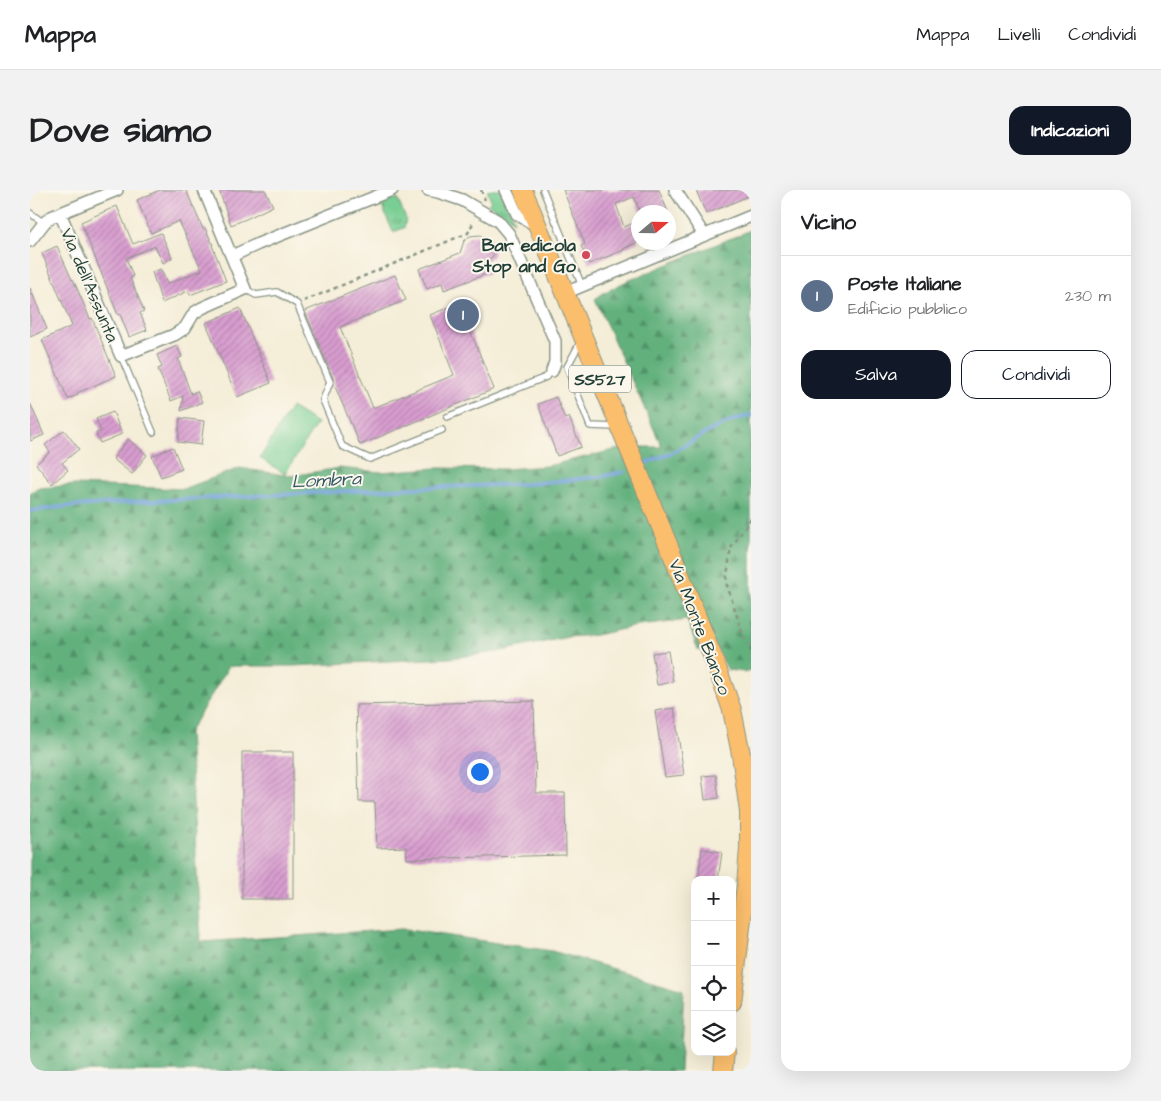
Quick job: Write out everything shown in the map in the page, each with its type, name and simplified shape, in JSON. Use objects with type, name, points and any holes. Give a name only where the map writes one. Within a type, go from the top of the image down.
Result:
[{"type":"main road","name":"SS527","points":[[523,190],[619,427]]},
{"type":"main road","name":"Via Monte Bianco","points":[[619,427],[715,662],[732,710],[741,754],[749,812],[749,849],[736,969]]},
{"type":"main road","points":[[723,1071],[725,1056]]},
{"type":"street","points":[[30,241],[50,218],[117,190]]},
{"type":"street","points":[[204,190],[245,289]]},
{"type":"street","points":[[232,256],[392,190]]},
{"type":"street","points":[[428,190],[462,200],[480,209],[498,221],[509,234],[555,341],[552,371]]},
{"type":"street","points":[[506,190],[517,214],[537,226]]},
{"type":"street","points":[[676,190],[704,235]]},
{"type":"street","name":"Via dell'Assunta","points":[[60,214],[121,356],[174,335],[185,328],[194,313],[245,289]]},
{"type":"street","points":[[565,293],[751,216]]},
{"type":"lane","points":[[543,190],[582,286]]},
{"type":"lane","points":[[30,214],[44,223]]},
{"type":"lane","points":[[245,289],[256,295],[277,292],[297,304],[330,382],[323,400],[342,446],[370,459],[442,430]]},
{"type":"lane","points":[[583,337],[567,367],[590,426],[619,427]]},
{"type":"lane","points":[[121,356],[153,432]]},
{"type":"lane","points":[[447,417],[546,377],[552,371]]},
{"type":"path","points":[[297,304],[468,234],[485,200],[481,190]]},
{"type":"path","points":[[751,518],[731,548],[726,582],[744,638],[751,649]]},
{"type":"green space","points":[[487,190],[501,190],[514,221],[488,204],[491,201]]},
{"type":"green space","points":[[397,198],[406,219],[404,228],[393,232],[381,204]]},
{"type":"green space","points":[[751,230],[751,670],[744,672],[728,670],[717,649],[698,650],[687,620],[632,627],[596,635],[568,637],[497,652],[450,658],[293,666],[229,666],[189,732],[201,942],[402,929],[552,951],[684,989],[680,1071],[30,1071],[30,493],[38,488],[76,485],[183,489],[240,468],[291,476],[339,468],[380,472],[436,468],[505,469],[547,466],[627,447],[662,447],[595,299],[625,282]]},
{"type":"green space","points":[[291,407],[317,423],[285,474],[260,458]]},
{"type":"building","points":[[160,190],[186,190],[203,229],[205,228],[213,245],[226,281],[190,295],[188,291],[162,303],[152,272],[161,269],[167,284],[202,270],[179,221],[151,233],[137,200]]},
{"type":"building","points":[[219,190],[265,190],[273,206],[231,225]]},
{"type":"building","points":[[563,190],[659,190],[665,205],[637,205],[634,197],[616,204],[624,227],[631,224],[631,245],[589,264],[581,246],[585,244]]},
{"type":"building","points":[[696,190],[751,190],[751,195],[706,214]]},
{"type":"building","points":[[117,206],[133,244],[161,233],[172,258],[163,263],[155,246],[126,258],[133,276],[130,278],[144,311],[140,313],[147,330],[129,337],[120,314],[118,315],[81,222]]},
{"type":"building","points":[[480,235],[489,240],[494,246],[493,256],[485,262],[489,273],[444,290],[442,283],[427,289],[419,269],[460,253],[464,241],[470,236]]},
{"type":"building","points":[[57,246],[90,319],[92,318],[116,376],[77,393],[78,395],[68,399],[42,340],[72,326],[42,253]]},
{"type":"building","points":[[395,275],[406,300],[340,327],[373,408],[454,375],[430,315],[459,303],[494,389],[360,445],[305,311]]},
{"type":"building","points":[[30,288],[47,329],[30,337]]},
{"type":"building","points":[[240,308],[271,383],[237,397],[206,323]]},
{"type":"building","points":[[177,346],[182,357],[178,359],[191,394],[197,391],[202,402],[181,411],[183,396],[171,401],[158,369],[162,367],[157,355]]},
{"type":"building","points":[[556,397],[565,419],[569,417],[581,447],[557,456],[538,404]]},
{"type":"building","points":[[30,403],[44,435],[30,441]]},
{"type":"building","points":[[113,412],[122,434],[100,443],[96,433],[101,431],[96,419]]},
{"type":"building","points":[[180,418],[204,421],[201,445],[178,442]]},
{"type":"building","points":[[64,430],[79,449],[62,463],[68,470],[52,484],[36,464],[50,452],[45,445]]},
{"type":"building","points":[[128,439],[147,455],[132,474],[113,459]]},
{"type":"building","points":[[173,447],[182,469],[161,477],[152,456]]},
{"type":"building","points":[[668,651],[673,682],[657,685],[652,653]]},
{"type":"building","points":[[534,701],[536,793],[565,793],[566,855],[407,859],[406,847],[377,848],[375,802],[359,802],[356,705]]},
{"type":"building","points":[[674,708],[684,775],[665,777],[655,711]]},
{"type":"building","points":[[242,752],[293,752],[293,899],[242,899]]},
{"type":"building","points":[[716,775],[719,798],[705,800],[702,776]]},
{"type":"building","points":[[702,849],[722,852],[719,876],[699,876]]},
{"type":"waterway","name":"Lombra","points":[[646,463],[673,452],[713,429],[751,415]]},
{"type":"waterway","name":"Lombra","points":[[30,511],[130,502],[527,484],[600,477],[623,472]]},
{"type":"place","name":"Bar edicola Stop and Go","points":[[586,255]]},
{"type":"place","name":"Poste Italiane","points":[[463,315]]}]
